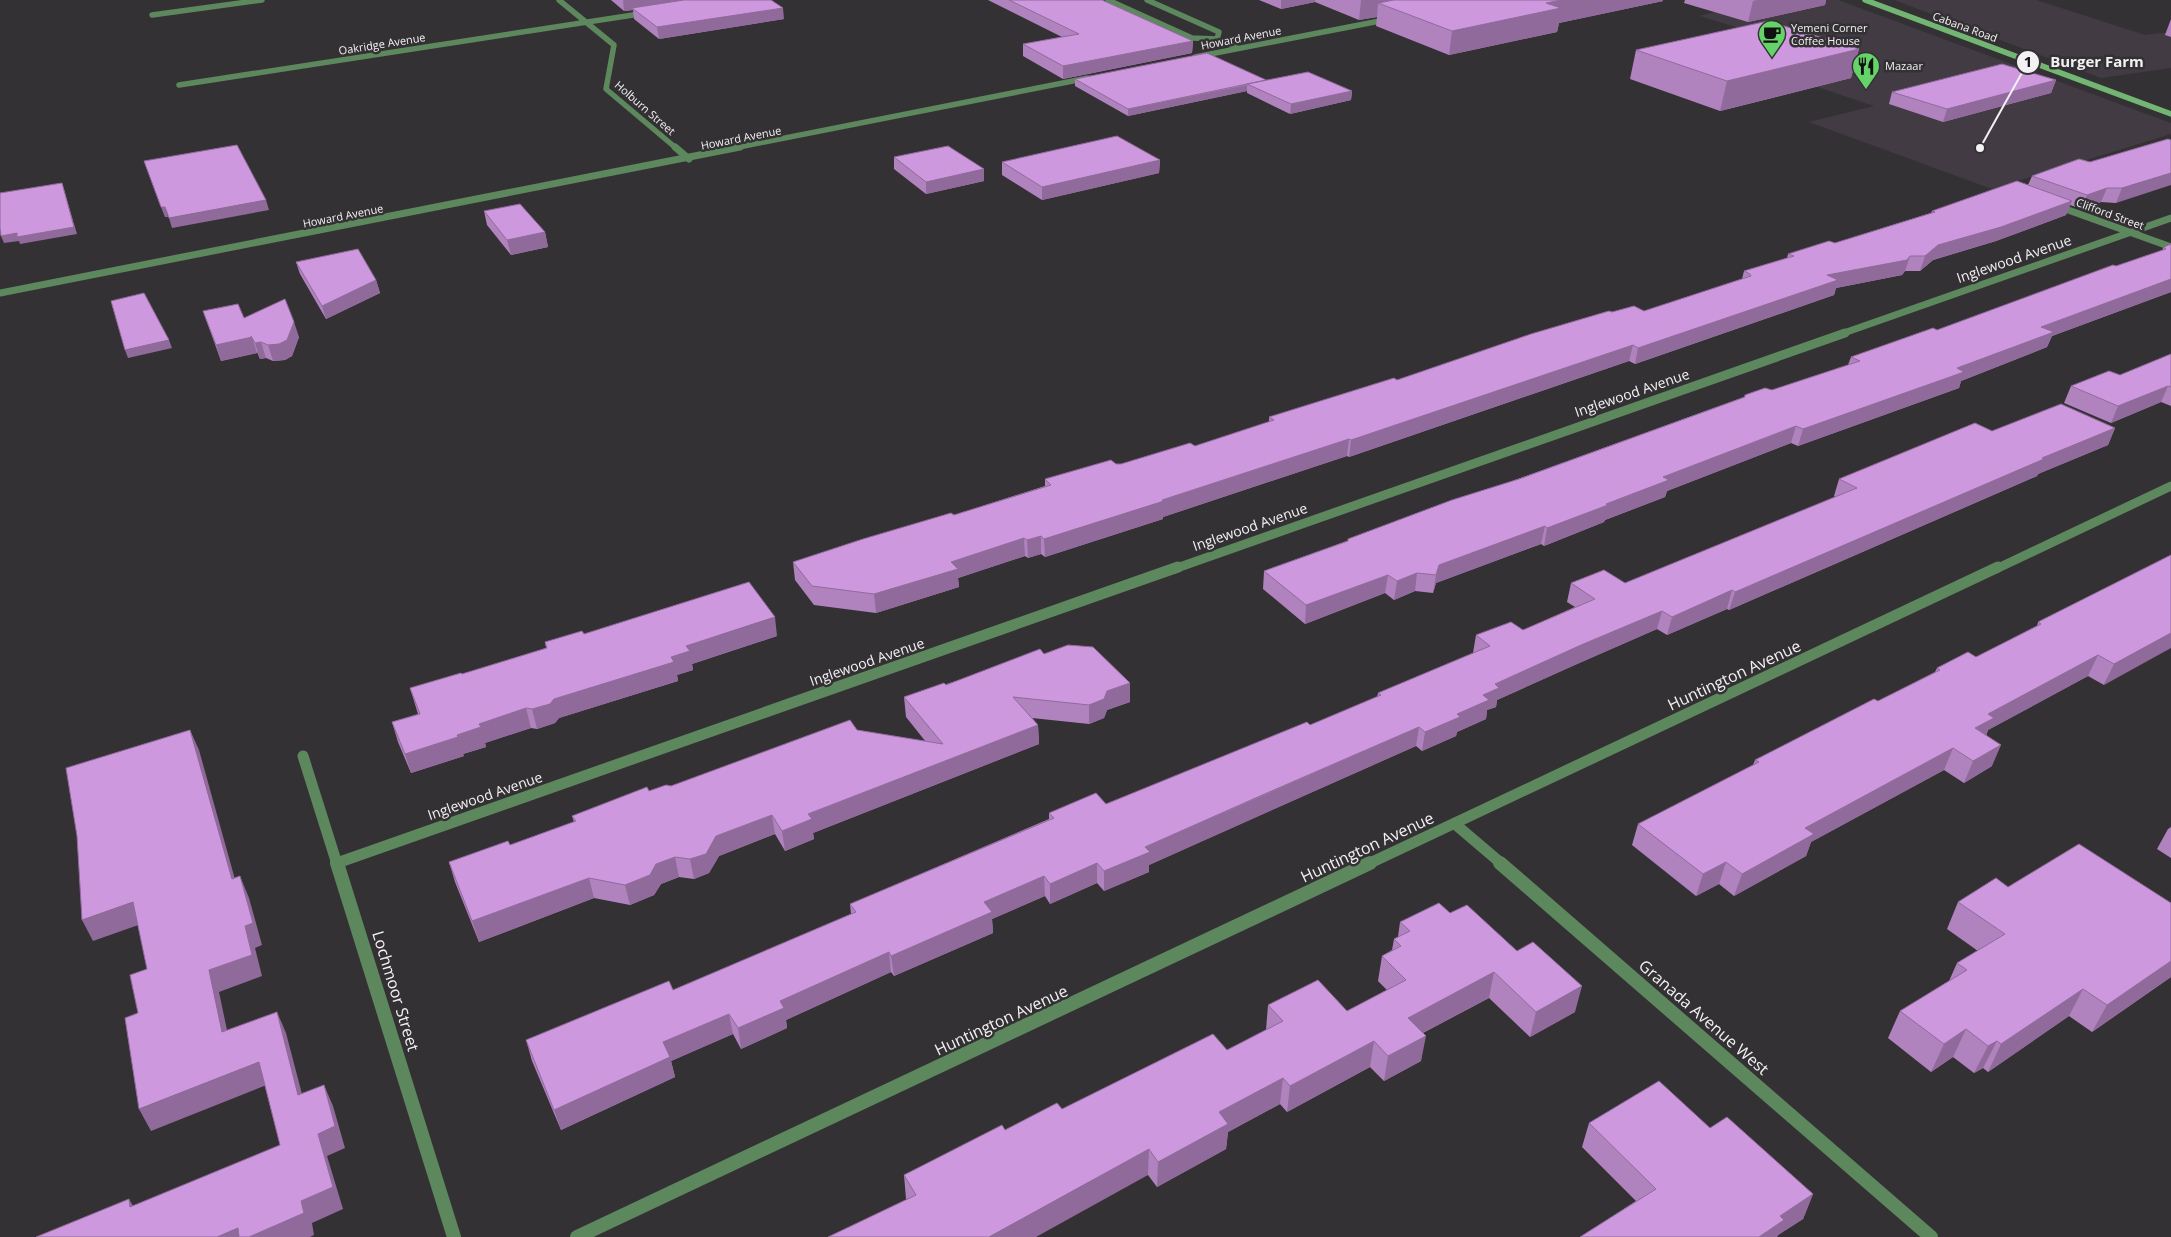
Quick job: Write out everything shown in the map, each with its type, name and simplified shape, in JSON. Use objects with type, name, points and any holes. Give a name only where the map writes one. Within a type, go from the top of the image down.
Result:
[{"type":"main road","name":"Cabana Road","points":[[1865,0],[2171,114]]},
{"type":"street","points":[[152,15],[262,0]]},
{"type":"street","name":"Holburn Street","points":[[559,0],[614,45],[606,89],[689,159]]},
{"type":"street","points":[[1108,0],[1192,38],[1217,39],[1237,48]]},
{"type":"street","points":[[1146,0],[1219,32],[1217,39]]},
{"type":"street","name":"Oakridge Avenue","points":[[179,85],[654,11]]},
{"type":"street","name":"Howard Avenue","points":[[1188,58],[1397,17]]},
{"type":"street","name":"Howard Avenue","points":[[0,293],[689,159],[1100,76]]},
{"type":"street","name":"Clifford Street","points":[[2048,203],[2171,247]]},
{"type":"street","name":"Inglewood Avenue","points":[[337,862],[2171,218]]},
{"type":"street","name":"Huntington Avenue","points":[[577,1237],[2171,486]]},
{"type":"street","name":"Lochmoor Street","points":[[303,756],[454,1237]]},
{"type":"street","name":"Granada Avenue West","points":[[1455,824],[1931,1237]]},
{"type":"shaded area","points":[[1689,0],[1838,0],[2171,123],[2171,134],[1992,189],[1809,122],[1874,106],[1723,55],[1781,41],[1700,16],[1721,10]]},
{"type":"shaded area","points":[[1894,0],[2036,0],[2145,35],[2171,32],[2171,68],[2101,78]]},
{"type":"building","points":[[684,0],[771,0],[783,8],[657,27],[632,8]]},
{"type":"building","points":[[1009,0],[1102,0],[1193,41],[1063,66],[1023,44],[1079,34]]},
{"type":"building","points":[[1394,0],[1562,0],[1546,3],[1561,8],[1452,31],[1378,3]]},
{"type":"building","points":[[1768,21],[1859,49],[1727,81],[1636,50]]},
{"type":"building","points":[[1207,53],[1266,80],[1128,109],[1075,79]]},
{"type":"building","points":[[2002,64],[2056,80],[1947,109],[1892,92]]},
{"type":"building","points":[[1308,72],[1352,91],[1291,104],[1247,84]]},
{"type":"building","points":[[1117,136],[1160,160],[1042,187],[1002,162]]},
{"type":"building","points":[[2168,139],[2171,140],[2171,173],[2122,188],[2107,188],[2087,195],[2032,176],[2079,159],[2090,162]]},
{"type":"building","points":[[237,145],[266,200],[169,218],[165,207],[161,207],[144,161]]},
{"type":"building","points":[[948,146],[984,169],[926,182],[894,157]]},
{"type":"building","points":[[2017,181],[2072,201],[2001,227],[1938,245],[1925,256],[1910,256],[1907,260],[1827,275],[1838,280],[1638,348],[1633,345],[1351,440],[1349,439],[1162,500],[1164,501],[1044,539],[1041,536],[1027,540],[1024,538],[951,562],[958,569],[874,594],[812,586],[793,562],[863,539],[951,513],[954,515],[1051,485],[1045,479],[1111,460],[1116,464],[1121,464],[1190,443],[1195,446],[1274,420],[1269,417],[1394,378],[1397,380],[1531,334],[1609,311],[1612,312],[1634,306],[1644,311],[1751,276],[1744,271],[1794,256],[1788,254],[1829,241],[1835,243],[1935,212],[1932,211]]},
{"type":"building","points":[[62,183],[74,227],[17,237],[17,233],[1,236],[0,193]]},
{"type":"building","points":[[520,204],[545,232],[507,240],[484,211]]},
{"type":"building","points":[[2171,244],[2171,279],[2041,327],[2054,332],[1957,368],[1964,372],[1803,429],[1796,426],[1663,477],[1669,480],[1606,504],[1608,505],[1439,565],[1436,575],[1417,573],[1397,581],[1388,575],[1306,605],[1264,571],[1348,541],[1348,539],[1452,500],[1519,479],[1745,397],[1745,395],[1765,388],[1772,390],[1860,361],[1851,357],[1933,328],[1937,330],[2113,265],[2116,266],[2166,249],[2164,247]]},
{"type":"building","points":[[358,249],[376,280],[322,306],[296,262]]},
{"type":"building","points":[[144,293],[169,340],[125,350],[111,301]]},
{"type":"building","points":[[285,299],[294,322],[287,340],[279,344],[268,345],[261,342],[255,343],[252,337],[216,345],[203,311],[238,304],[244,318]]},
{"type":"building","points":[[2171,354],[2171,387],[2168,386],[2118,406],[2071,386],[2109,371],[2120,375]]},
{"type":"building","points":[[2061,404],[2115,428],[1735,592],[1732,590],[1672,617],[1662,611],[1581,645],[1495,684],[1499,688],[1483,695],[1489,700],[1457,714],[1460,717],[1425,732],[1419,727],[1260,796],[1145,847],[1150,852],[1104,871],[1097,863],[1050,884],[1044,876],[984,902],[992,912],[891,956],[889,952],[780,1001],[784,1008],[738,1028],[729,1014],[663,1042],[670,1057],[554,1110],[526,1040],[669,981],[673,990],[856,912],[850,904],[1054,818],[1049,813],[1096,793],[1106,804],[1307,722],[1310,725],[1381,695],[1378,693],[1490,646],[1476,635],[1511,622],[1523,630],[1595,599],[1571,583],[1604,570],[1625,583],[1857,488],[1839,479],[1975,423],[1992,431]]},
{"type":"building","points":[[2171,555],[2171,633],[2114,664],[2098,655],[1988,714],[1994,718],[1975,728],[2001,745],[1973,761],[1953,748],[1805,828],[1814,834],[1742,874],[1726,862],[1703,874],[1638,824],[1759,762],[1755,760],[1874,699],[1878,701],[1940,670],[1937,668],[1968,652],[1976,657],[2041,624],[2038,622]]},
{"type":"building","points":[[749,582],[775,617],[686,646],[690,651],[671,657],[674,662],[554,699],[550,704],[532,709],[526,708],[479,724],[481,727],[457,735],[458,737],[405,754],[392,722],[420,714],[410,688],[547,648],[545,642],[582,631],[584,634]]},
{"type":"building","points":[[1068,645],[1093,647],[1130,683],[1107,691],[1104,699],[1089,705],[1013,697],[1038,725],[808,814],[812,819],[782,831],[772,815],[716,836],[706,854],[690,859],[675,857],[656,864],[650,875],[625,885],[589,878],[472,921],[449,862],[508,841],[510,845],[576,821],[572,816],[647,787],[649,791],[666,785],[671,786],[850,720],[857,730],[943,744],[904,697],[944,683],[946,685],[1040,649],[1044,654]]},
{"type":"building","points":[[190,730],[232,879],[240,876],[253,923],[245,926],[252,955],[209,970],[222,1032],[277,1012],[298,1095],[324,1085],[335,1126],[318,1134],[333,1187],[301,1201],[304,1213],[249,1237],[239,1237],[238,1228],[217,1237],[36,1237],[129,1199],[130,1207],[280,1145],[259,1062],[139,1109],[125,1018],[138,1013],[130,975],[147,969],[133,902],[82,920],[77,836],[66,768]]},
{"type":"building","points":[[2079,844],[2171,903],[2171,961],[2107,1005],[2083,989],[2001,1044],[1997,1041],[1988,1046],[1966,1029],[1944,1044],[1900,1011],[1967,970],[1957,963],[2005,934],[1958,902],[1996,878],[2008,887]]},
{"type":"building","points":[[1439,903],[1450,913],[1467,905],[1517,951],[1533,942],[1582,986],[1536,1012],[1494,972],[1408,1018],[1426,1036],[1388,1056],[1374,1041],[1290,1086],[1283,1078],[1219,1112],[1228,1124],[1158,1162],[1149,1149],[989,1237],[828,1237],[916,1195],[904,1175],[1002,1125],[1005,1130],[1057,1103],[1062,1109],[1213,1034],[1227,1050],[1283,1021],[1268,1005],[1318,980],[1347,1011],[1406,980],[1382,956],[1401,946],[1394,939],[1410,931],[1400,922]]},
{"type":"building","points":[[1659,1081],[1710,1128],[1727,1117],[1813,1194],[1780,1216],[1784,1220],[1759,1237],[1580,1237],[1656,1189],[1589,1123]]},
{"type":"place","name":"Yemeni Corner Coffee House","points":[[1772,58]]},
{"type":"place","name":"Mazaar","points":[[1866,90]]},
{"type":"place","name":"Burger Farm","points":[[1980,148]]}]
